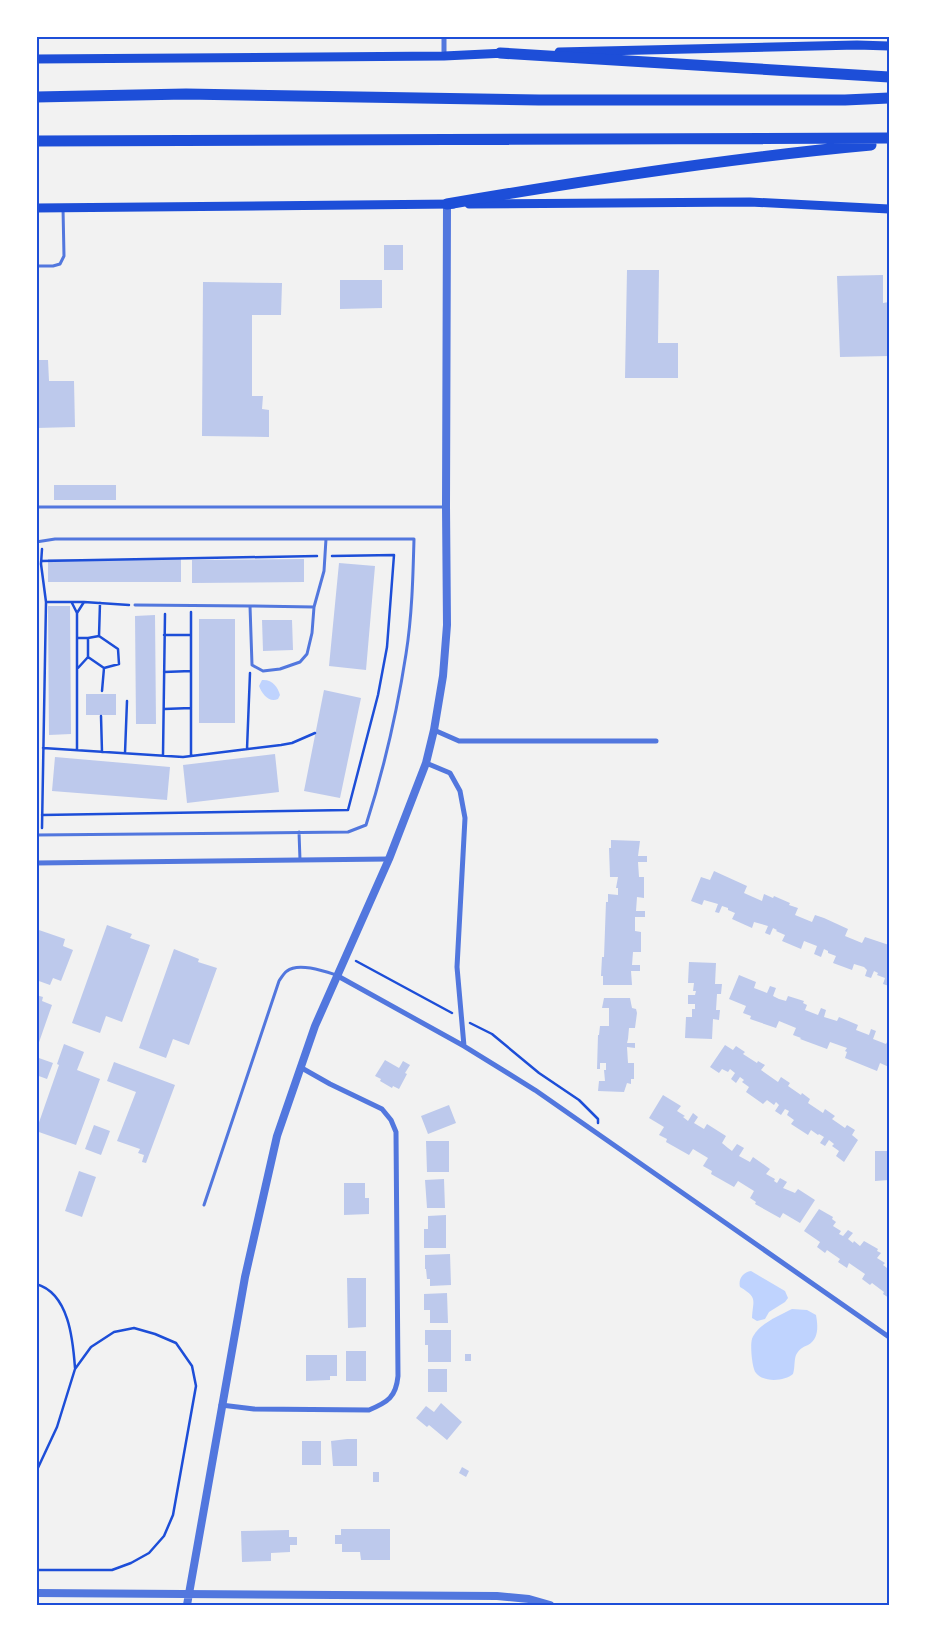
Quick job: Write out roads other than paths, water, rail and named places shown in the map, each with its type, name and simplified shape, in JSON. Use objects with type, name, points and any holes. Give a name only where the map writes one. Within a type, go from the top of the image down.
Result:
[{"type":"highway","points":[[500,53],[889,77]]},
{"type":"highway","points":[[36,97],[186,94],[539,100],[845,100],[889,98]]},
{"type":"highway","points":[[36,141],[889,138]]},
{"type":"highway","points":[[447,204],[594,179],[792,152],[889,144]]},
{"type":"main road","points":[[36,59],[444,56],[847,45],[889,46]]},
{"type":"main road","points":[[36,208],[750,202],[889,209]]},
{"type":"street","points":[[444,36],[444,56]]},
{"type":"street","points":[[187,1605],[245,1277],[277,1136],[300,1067],[336,975],[389,859],[426,763],[434,730],[443,676],[447,626],[447,204]]},
{"type":"street","points":[[434,730],[460,741],[656,741]]},
{"type":"street","points":[[426,763],[450,773],[460,791],[465,818],[458,966],[464,1046]]},
{"type":"street","points":[[36,863],[389,859]]},
{"type":"street","points":[[336,975],[464,1046],[535,1090],[889,1337]]},
{"type":"street","points":[[221,1405],[254,1409],[369,1410],[384,1404],[396,1390],[398,1366],[396,1132],[391,1120],[382,1109],[300,1067]]},
{"type":"street","points":[[36,1593],[497,1596],[529,1599],[550,1605]]},
{"type":"lane","points":[[36,266],[60,264],[64,256],[63,207]]},
{"type":"lane","points":[[36,506],[446,507]]},
{"type":"lane","points":[[36,542],[55,539],[414,539],[412,594],[406,652],[393,728],[366,825],[348,832],[36,835]]},
{"type":"lane","points":[[250,606],[250,662],[254,667],[264,671],[288,667],[300,662],[307,654],[310,642],[314,607],[321,587],[326,539]]},
{"type":"lane","points":[[136,605],[314,607]]},
{"type":"lane","points":[[299,832],[300,860]]},
{"type":"lane","points":[[204,1205],[279,980],[288,970],[298,968],[313,968],[336,975]]},
{"type":"water","points":[[262,680],[272,682],[276,686],[280,695],[278,699],[272,700],[264,695],[259,686]]},
{"type":"water","points":[[751,1271],[785,1291],[788,1298],[769,1312],[765,1319],[757,1321],[752,1318],[752,1297],[740,1287],[740,1279],[743,1274]]},
{"type":"water","points":[[792,1309],[807,1310],[816,1315],[816,1336],[812,1342],[801,1348],[797,1353],[793,1374],[785,1378],[769,1380],[756,1373],[753,1367],[752,1338],[763,1325]]}]
